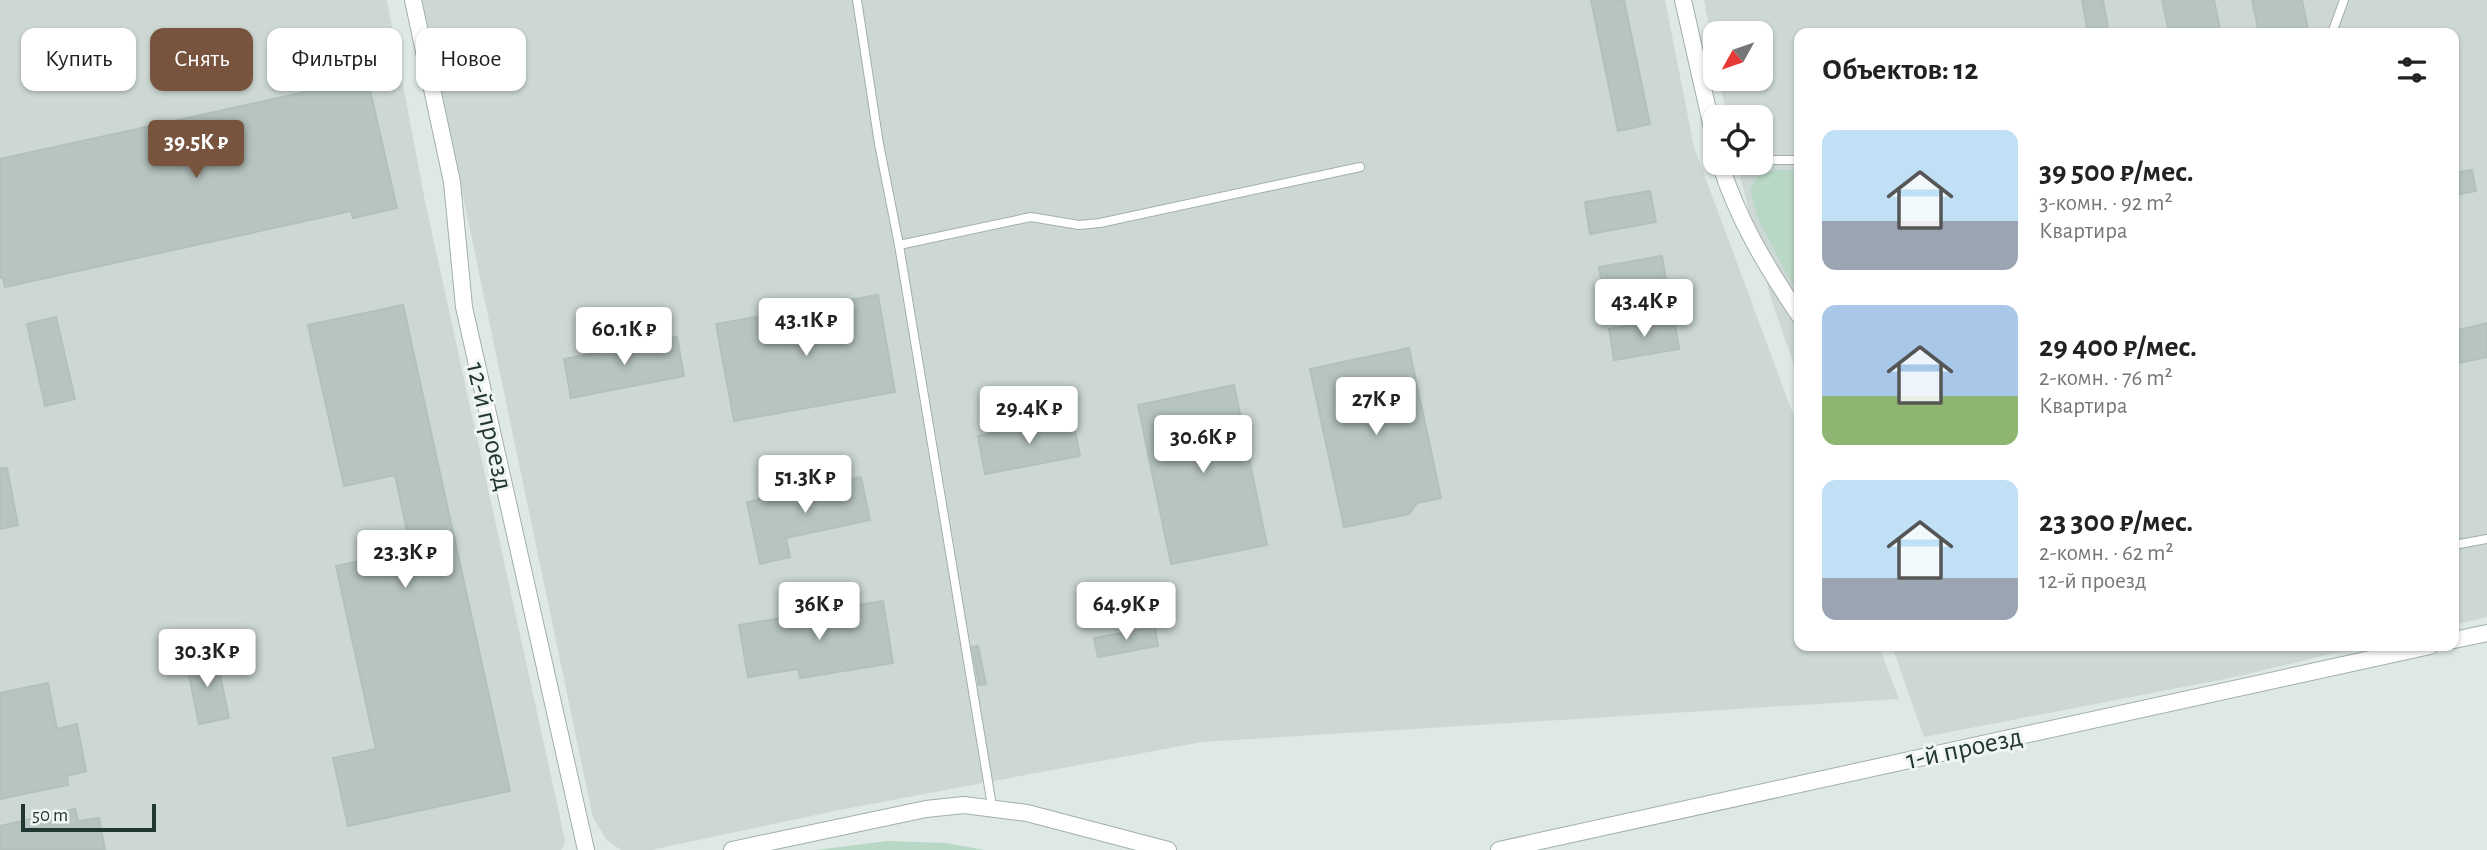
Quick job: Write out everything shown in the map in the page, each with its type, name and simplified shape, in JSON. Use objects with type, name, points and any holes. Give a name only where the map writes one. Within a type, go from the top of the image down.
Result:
[{"type":"street","name":"12-й проезд","points":[[414,0],[452,182],[464,307],[586,850]]},
{"type":"street","points":[[1684,0],[1707,105]]},
{"type":"street","points":[[1724,175],[1733,204],[1756,252],[1794,308]]},
{"type":"street","points":[[2459,639],[2487,633]]},
{"type":"street","name":"1-й проезд","points":[[1499,850],[2371,652]]},
{"type":"street","points":[[732,850],[926,809],[992,806],[1063,821],[1168,850]]},
{"type":"lane","points":[[858,0],[879,144],[899,245],[992,806]]},
{"type":"lane","points":[[2334,28],[2344,0]]},
{"type":"lane","points":[[1773,160],[1794,160]]},
{"type":"lane","points":[[899,245],[1031,217],[1079,225],[1100,223],[1360,167]]},
{"type":"lane","points":[[2459,544],[2487,539]]},
{"type":"shaded area","points":[[0,0],[387,0],[392,28],[267,28],[267,91],[402,91],[402,79],[425,201],[565,842],[561,850],[0,850]]},
{"type":"shaded area","points":[[422,0],[1665,0],[1694,147],[1794,417],[1794,651],[1881,651],[1899,699],[1202,742],[839,810],[651,850],[621,850],[607,840],[593,818],[441,91],[526,91],[526,28],[428,28]]},
{"type":"shaded area","points":[[1704,0],[2487,0],[2487,617],[2459,624],[2459,28],[1794,28],[1794,365],[1771,299],[1740,175],[1773,175],[1773,105],[1724,105],[1722,91],[1773,91],[1773,21],[1708,21]]},
{"type":"shaded area","points":[[1894,651],[2344,651],[2230,678],[1924,737]]},
{"type":"green space","points":[[1774,170],[1794,170],[1794,286],[1758,219],[1750,191],[1758,175],[1773,175]]},
{"type":"green space","points":[[887,841],[946,843],[984,850],[816,850]]},
{"type":"building","points":[[1591,0],[1624,0],[1650,124],[1618,131]]},
{"type":"building","points":[[2082,0],[2103,0],[2108,28],[2087,28]]},
{"type":"building","points":[[2162,0],[2214,0],[2220,28],[2168,28]]},
{"type":"building","points":[[2252,0],[2302,0],[2308,28],[2258,28]]},
{"type":"building","points":[[309,91],[370,91],[397,208],[353,218],[351,211],[5,287],[3,278],[0,278],[0,159]]},
{"type":"building","points":[[2472,170],[2476,191],[2459,194],[2459,172]]},
{"type":"building","points":[[1650,191],[1656,222],[1590,234],[1585,202]]},
{"type":"building","points":[[1662,256],[1667,286],[1604,297],[1599,267]]},
{"type":"building","points":[[878,295],[895,392],[734,421],[716,324]]},
{"type":"building","points":[[403,305],[510,791],[348,826],[333,758],[376,749],[336,566],[411,550],[395,475],[344,486],[308,325]]},
{"type":"building","points":[[56,317],[75,399],[45,406],[27,324]]},
{"type":"building","points":[[1674,318],[1679,349],[1614,360],[1609,329]]},
{"type":"building","points":[[2487,323],[2487,357],[2459,363],[2459,330]]},
{"type":"building","points":[[677,337],[684,376],[571,398],[564,359]]},
{"type":"building","points":[[1409,348],[1441,498],[1417,503],[1409,514],[1344,527],[1310,369]]},
{"type":"building","points":[[1234,385],[1267,545],[1171,564],[1138,405]]},
{"type":"building","points":[[1072,417],[1080,456],[985,474],[978,436]]},
{"type":"building","points":[[0,468],[7,468],[18,525],[0,529]]},
{"type":"building","points":[[861,477],[870,520],[786,538],[790,557],[760,564],[747,502]]},
{"type":"building","points":[[883,601],[893,663],[800,678],[798,669],[748,677],[739,625]]},
{"type":"building","points":[[1155,627],[1158,646],[1098,657],[1094,638]]},
{"type":"building","points":[[978,646],[986,684],[979,685],[972,647]]},
{"type":"building","points":[[216,655],[229,718],[199,724],[186,661]]},
{"type":"building","points":[[48,683],[57,729],[77,724],[86,771],[67,776],[68,785],[0,799],[0,693]]},
{"type":"building","points":[[75,809],[78,821],[99,818],[105,850],[0,850],[0,826]]}]
